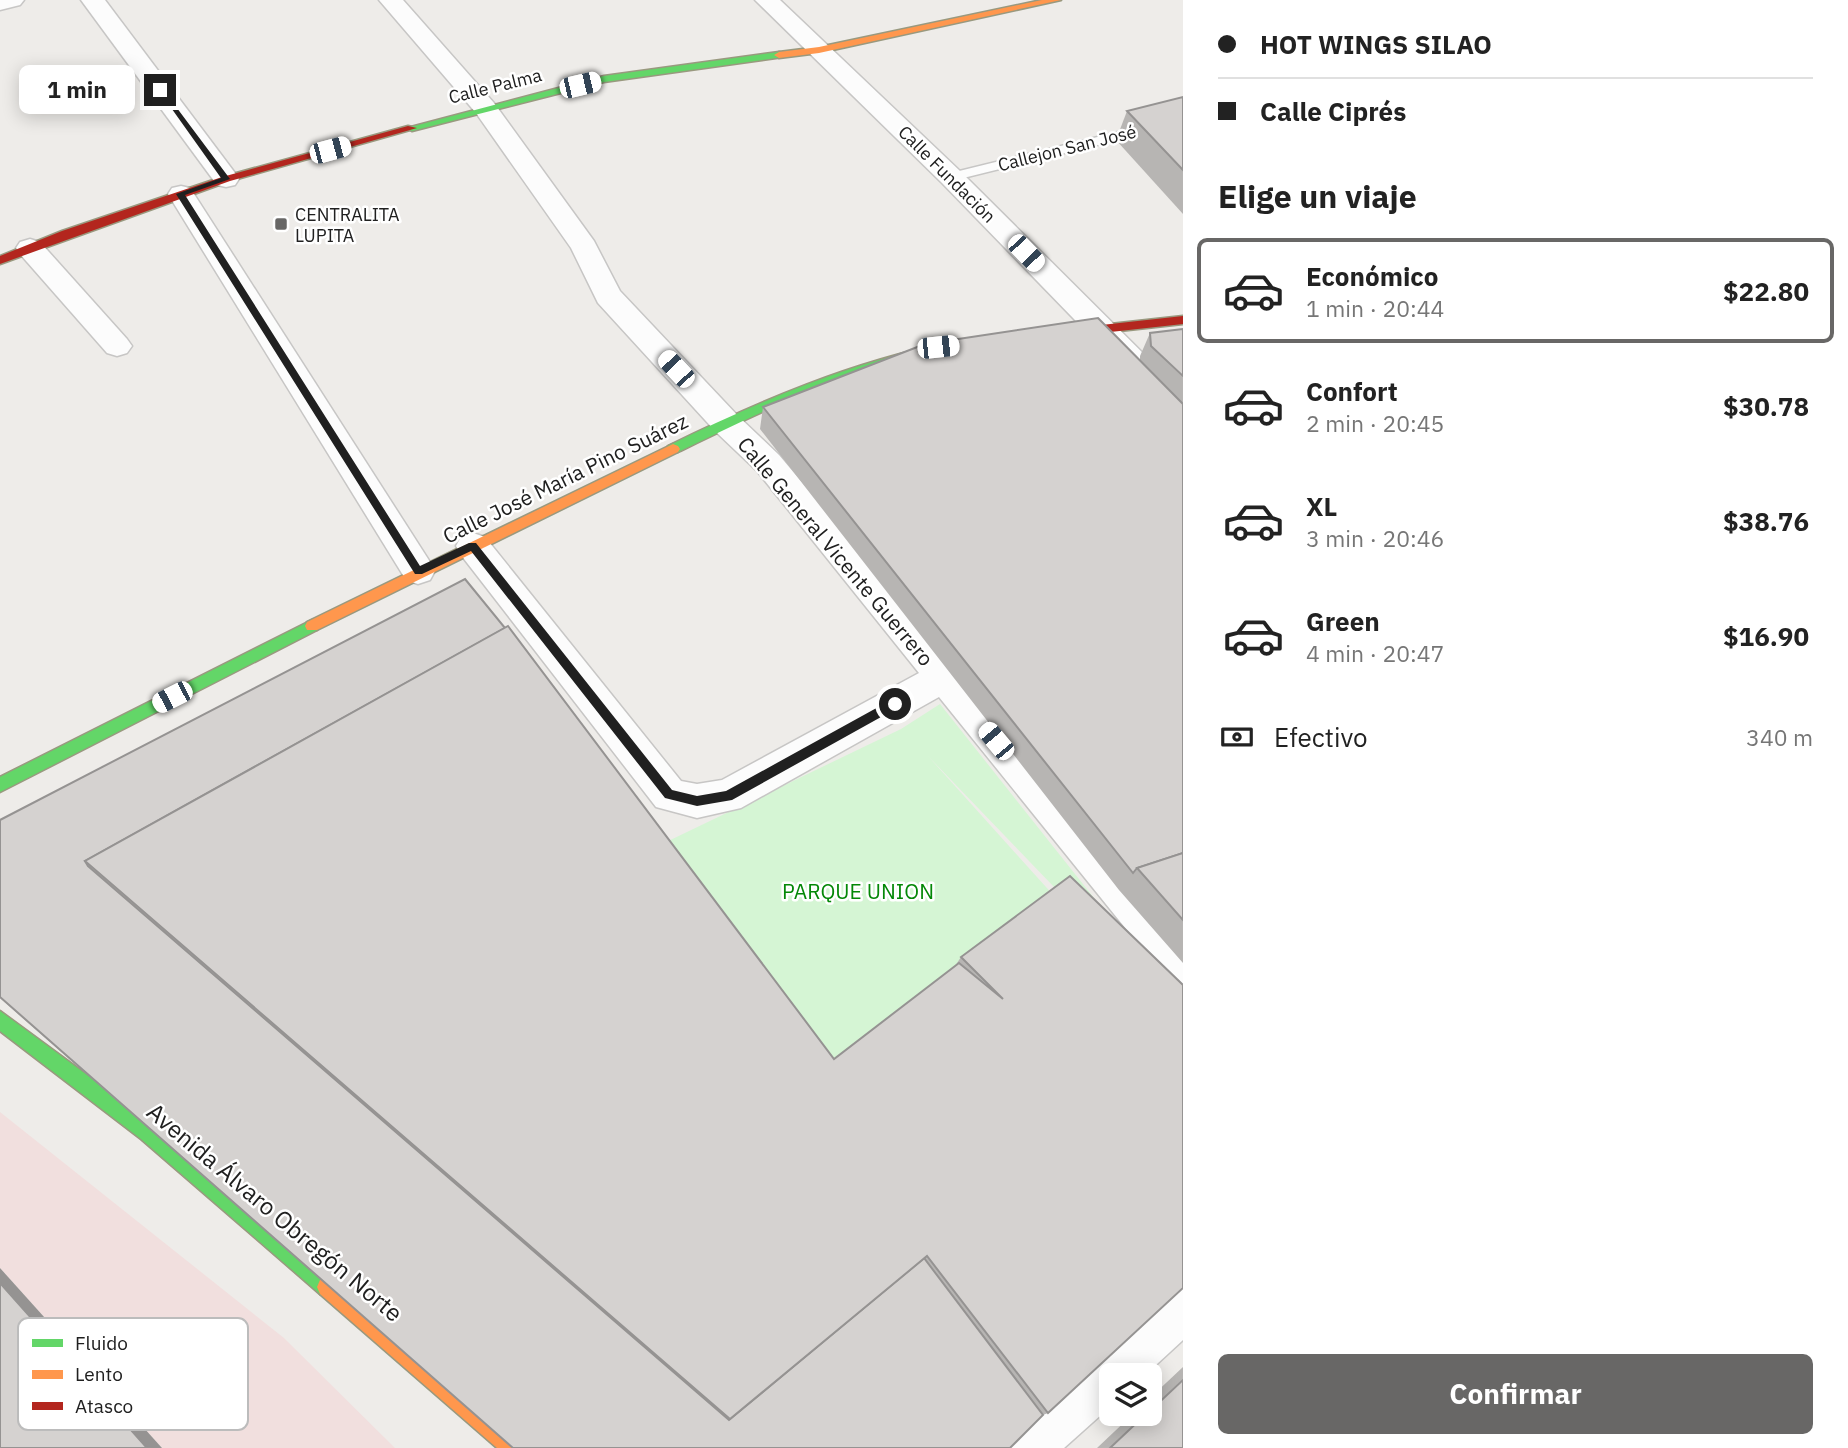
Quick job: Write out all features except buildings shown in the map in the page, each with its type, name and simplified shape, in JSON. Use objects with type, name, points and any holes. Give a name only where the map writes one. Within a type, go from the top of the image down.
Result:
[{"type":"street","points":[[0,3],[12,0]]},
{"type":"street","points":[[93,0],[226,179]]},
{"type":"street","name":"Calle General Vicente Guerrero","points":[[391,0],[485,108],[584,247],[608,296],[727,424],[768,463],[1183,967]]},
{"type":"street","name":"Calle Fundación","points":[[767,0],[951,177],[1183,412]]},
{"type":"street","name":"Calle Palma","points":[[0,260],[226,179],[485,108],[604,79],[818,50],[1056,0]]},
{"type":"street","points":[[181,194],[418,571]]},
{"type":"street","points":[[30,248],[117,346]]},
{"type":"street","points":[[1033,337],[1183,320]]},
{"type":"street","name":"Calle José María Pino Suárez","points":[[0,785],[418,571],[823,379],[911,350],[965,344]]},
{"type":"street","points":[[472,546],[669,795],[697,801],[728,796],[943,677]]},
{"type":"street","name":"Avenida Álvaro Obregón Norte","points":[[0,1020],[148,1132],[513,1448]]},
{"type":"street","points":[[1027,1448],[1183,1308]]},
{"type":"lane","name":"Callejon San José","points":[[951,177],[1183,120]]},
{"type":"shaded area","points":[[0,1112],[284,1338],[395,1448],[162,1448],[146,1430],[248,1430],[248,1318],[45,1318],[0,1268]]},
{"type":"green space","name":"PARQUE UNION","points":[[940,704],[1183,1010],[1183,1021],[928,756],[1055,897],[826,1076],[662,844],[901,729]]},
{"type":"traffic: fast","points":[[412,128],[604,79],[779,55]]},
{"type":"traffic: fast","points":[[673,449],[740,416],[843,374],[914,353],[951,346]]},
{"type":"traffic: fast","points":[[0,785],[312,626]]},
{"type":"traffic: fast","points":[[0,1020],[148,1132],[327,1287]]},
{"type":"traffic: slow","points":[[779,55],[819,50],[1056,0]]},
{"type":"traffic: slow","points":[[312,626],[673,449]]},
{"type":"traffic: slow","points":[[327,1287],[513,1448]]},
{"type":"traffic: jam","points":[[0,260],[66,234],[226,179],[412,128]]},
{"type":"traffic: jam","points":[[1056,334],[1183,320]]},
{"type":"place","name":"CENTRALITA LUPITA","points":[[281,224]]},
{"type":"route","points":[[160,90],[226,179],[181,194],[418,571],[472,546],[669,795],[697,801],[728,796],[895,704]]}]
